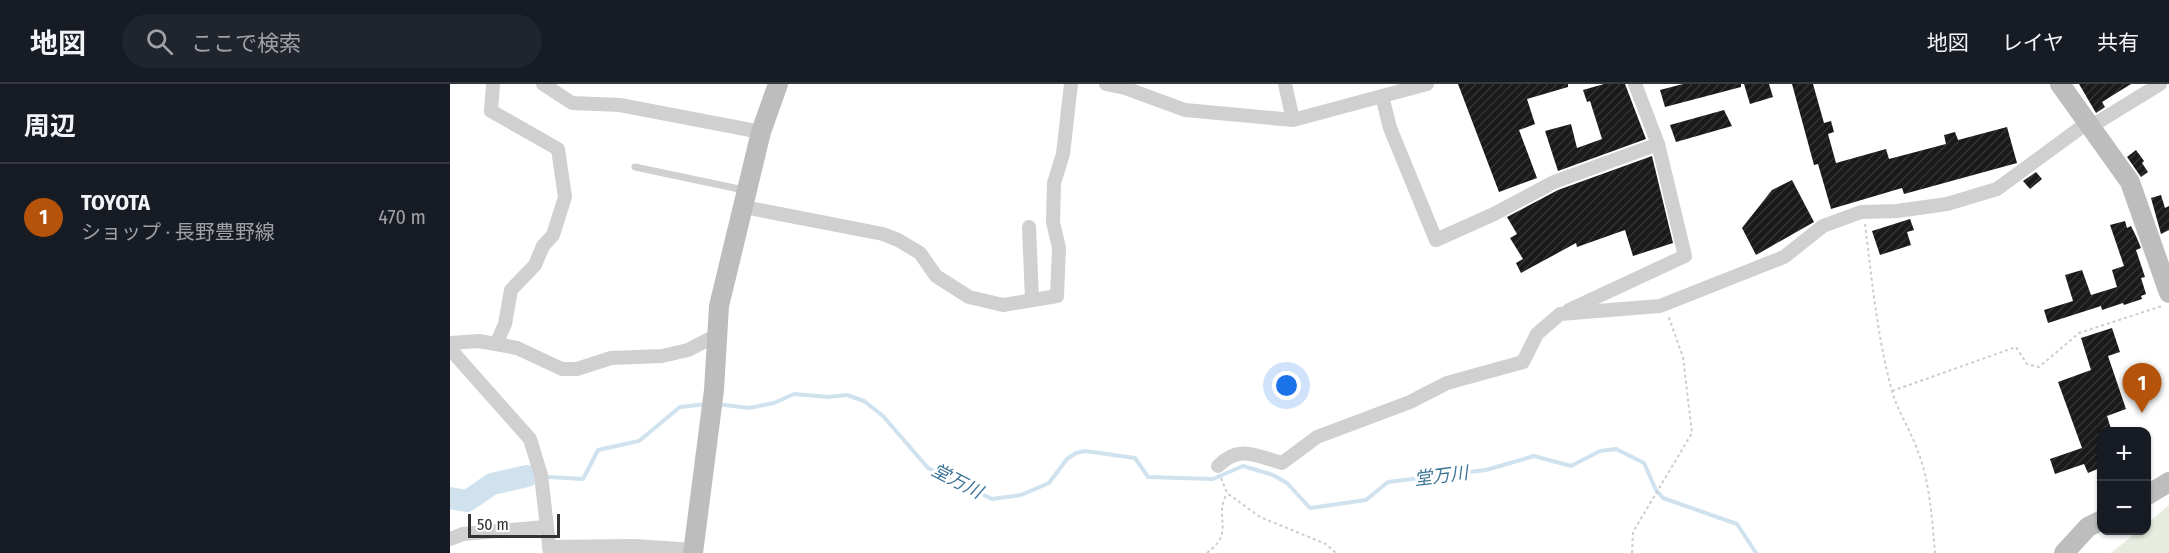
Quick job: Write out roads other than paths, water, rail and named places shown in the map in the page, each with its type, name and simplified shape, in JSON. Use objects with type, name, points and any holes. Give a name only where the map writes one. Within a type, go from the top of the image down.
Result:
[{"type":"street","points":[[493,84],[490,111],[558,149],[565,197],[553,235],[543,246],[535,265],[512,291],[505,324],[496,344]]},
{"type":"street","points":[[543,84],[572,103],[620,105],[761,132]]},
{"type":"street","points":[[450,349],[530,439],[542,475],[545,527],[550,550],[635,546],[693,552],[714,390],[719,306],[761,132],[778,84]]},
{"type":"street","points":[[746,199],[883,234],[898,240],[920,254],[936,276],[969,297],[1003,305],[1057,296],[1059,248],[1053,222],[1054,183],[1065,143],[1071,84]]},
{"type":"street","points":[[1106,84],[1125,88],[1185,110],[1251,118],[1293,120],[1428,84]]},
{"type":"street","points":[[1286,84],[1293,120]]},
{"type":"street","points":[[1218,466],[1226,458],[1244,452],[1282,463],[1317,437],[1410,402],[1447,383],[1523,362],[1538,334],[1560,314],[1656,272],[1685,256],[1658,144],[1635,84]]},
{"type":"street","points":[[2060,84],[2130,182],[2169,293]]},
{"type":"street","points":[[1560,314],[1660,306],[1784,257],[1823,226],[1863,212],[1897,212],[1947,204],[1997,189],[2088,125],[2160,84]]},
{"type":"street","points":[[1382,96],[1390,128],[1436,240],[1494,214],[1554,182],[1658,144]]},
{"type":"street","points":[[1029,227],[1032,299]]},
{"type":"street","points":[[450,343],[479,341],[517,348],[562,369],[577,369],[611,358],[662,356],[688,350],[717,335]]},
{"type":"street","points":[[2151,493],[2169,482]]},
{"type":"street","points":[[2064,553],[2088,527],[2097,522]]},
{"type":"street","points":[[450,539],[464,534],[545,527]]},
{"type":"lane","points":[[635,167],[746,199]]},
{"type":"waterway","name":"堂万川","points":[[717,404],[749,408],[774,403],[794,394],[828,397],[847,395],[864,401],[883,416],[928,468],[992,499],[1021,495],[1049,483],[1067,459],[1076,453],[1085,451],[1135,458],[1148,477],[1213,479],[1243,466],[1273,475],[1287,483],[1310,508],[1366,500],[1388,482],[1486,470],[1534,456],[1571,466],[1600,451],[1616,449],[1644,463],[1656,490],[1663,498],[1737,524],[1756,553]]},
{"type":"waterway","name":"堂万川","points":[[549,477],[583,479],[598,450],[639,441],[680,407],[707,404]]},
{"type":"waterway","name":"堂万川","points":[[450,498],[467,501],[492,484],[527,476]]},
{"type":"place","name":"TOYOTA","points":[[2142,413]]}]
